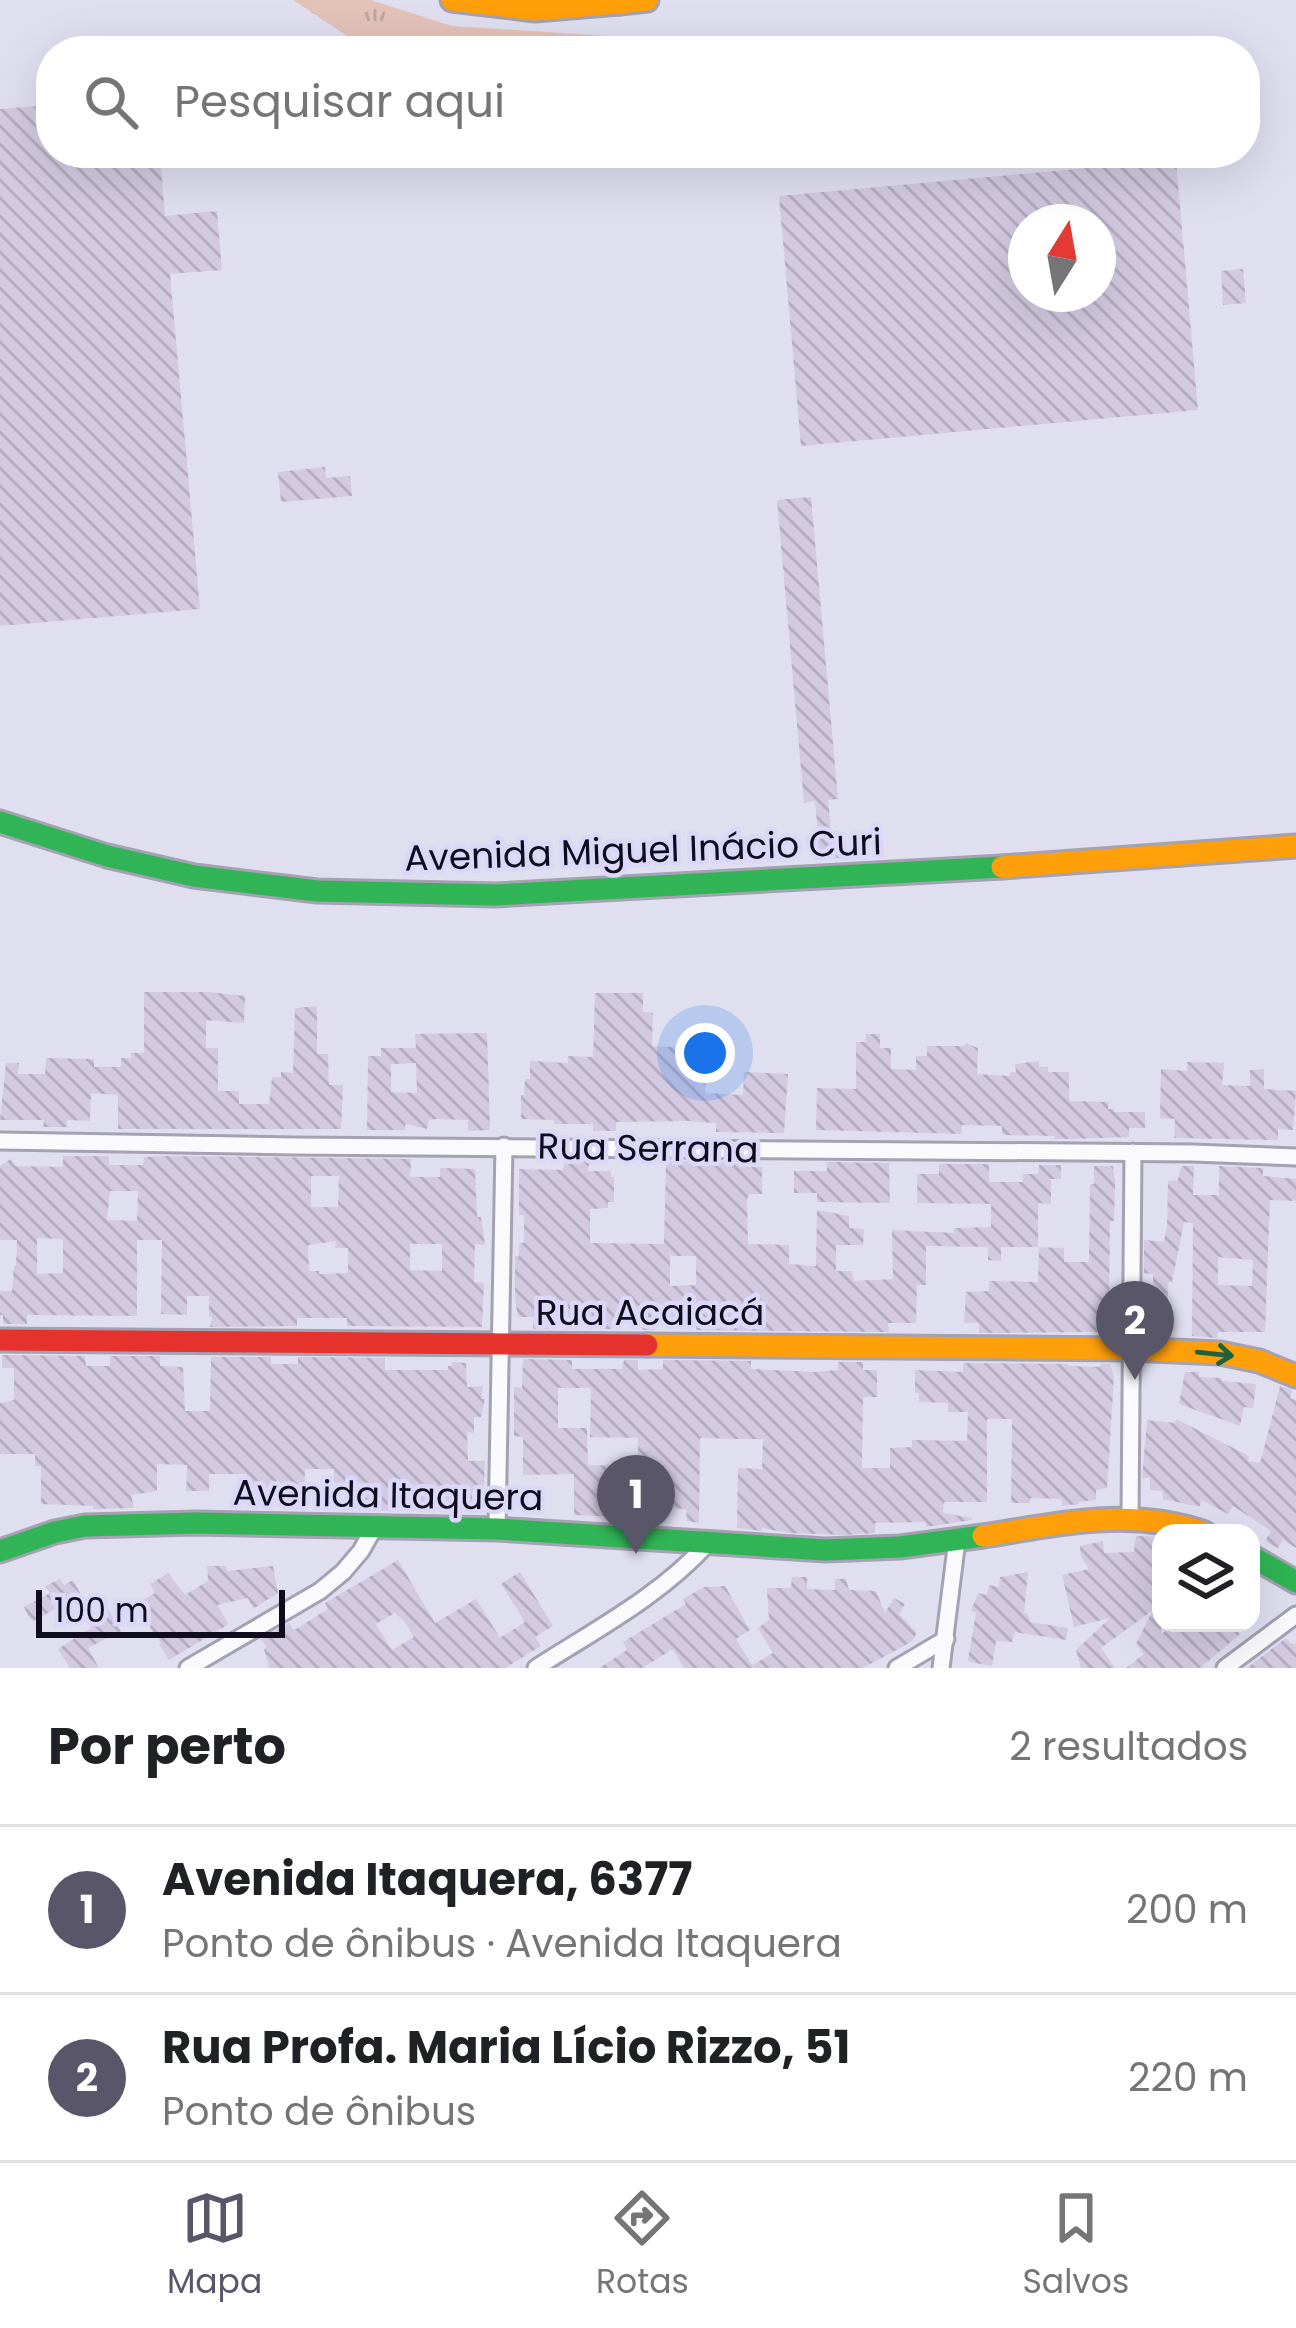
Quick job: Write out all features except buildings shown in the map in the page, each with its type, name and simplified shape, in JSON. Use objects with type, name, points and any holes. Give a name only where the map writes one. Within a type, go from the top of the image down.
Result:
[{"type":"street","points":[[452,0],[564,12],[612,1],[646,0]]},
{"type":"street","name":"Avenida Miguel Inácio Curi","points":[[0,822],[107,856],[194,876],[316,891],[496,895],[1296,846]]},
{"type":"street","name":"Rua Serrana","points":[[2,1142],[1296,1157]]},
{"type":"street","points":[[497,1529],[504,1146]]},
{"type":"street","points":[[1130,1517],[1133,1152]]},
{"type":"street","name":"Rua Acaiacá","points":[[0,1340],[1130,1349],[1220,1353],[1296,1376]]},
{"type":"street","name":"Avenida Itaquera","points":[[0,1551],[85,1526],[196,1523],[497,1529],[871,1550],[1130,1517],[1175,1524]]},
{"type":"street","points":[[188,1668],[320,1591],[361,1551],[374,1528]]},
{"type":"street","points":[[941,1668],[956,1540]]},
{"type":"street","points":[[536,1668],[665,1583],[707,1544]]},
{"type":"street","points":[[1260,1561],[1296,1582]]},
{"type":"street","points":[[1225,1668],[1296,1615]]},
{"type":"street","points":[[897,1668],[946,1640]]},
{"type":"green space","points":[[293,0],[371,0],[452,26],[608,36],[347,36]]},
{"type":"traffic: fast","points":[[0,822],[107,856],[194,876],[317,891],[496,895],[1002,867]]},
{"type":"traffic: fast","points":[[0,1551],[85,1526],[196,1523],[497,1529],[825,1550],[900,1547],[983,1536]]},
{"type":"traffic: fast","points":[[1260,1561],[1296,1582]]},
{"type":"traffic: slow","points":[[452,0],[535,10],[619,3]]},
{"type":"traffic: slow","points":[[606,0],[647,0]]},
{"type":"traffic: slow","points":[[1002,867],[1296,846]]},
{"type":"traffic: slow","points":[[647,1345],[1220,1353],[1259,1361],[1296,1376]]},
{"type":"traffic: slow","points":[[983,1536],[1121,1519],[1170,1524]]},
{"type":"traffic: jam","points":[[0,1340],[647,1345]]},
{"type":"place","name":"Rua Profa. Maria Lício Rizzo, 51","points":[[1135,1380]]},
{"type":"place","name":"Avenida Itaquera, 6377","points":[[636,1554]]}]
